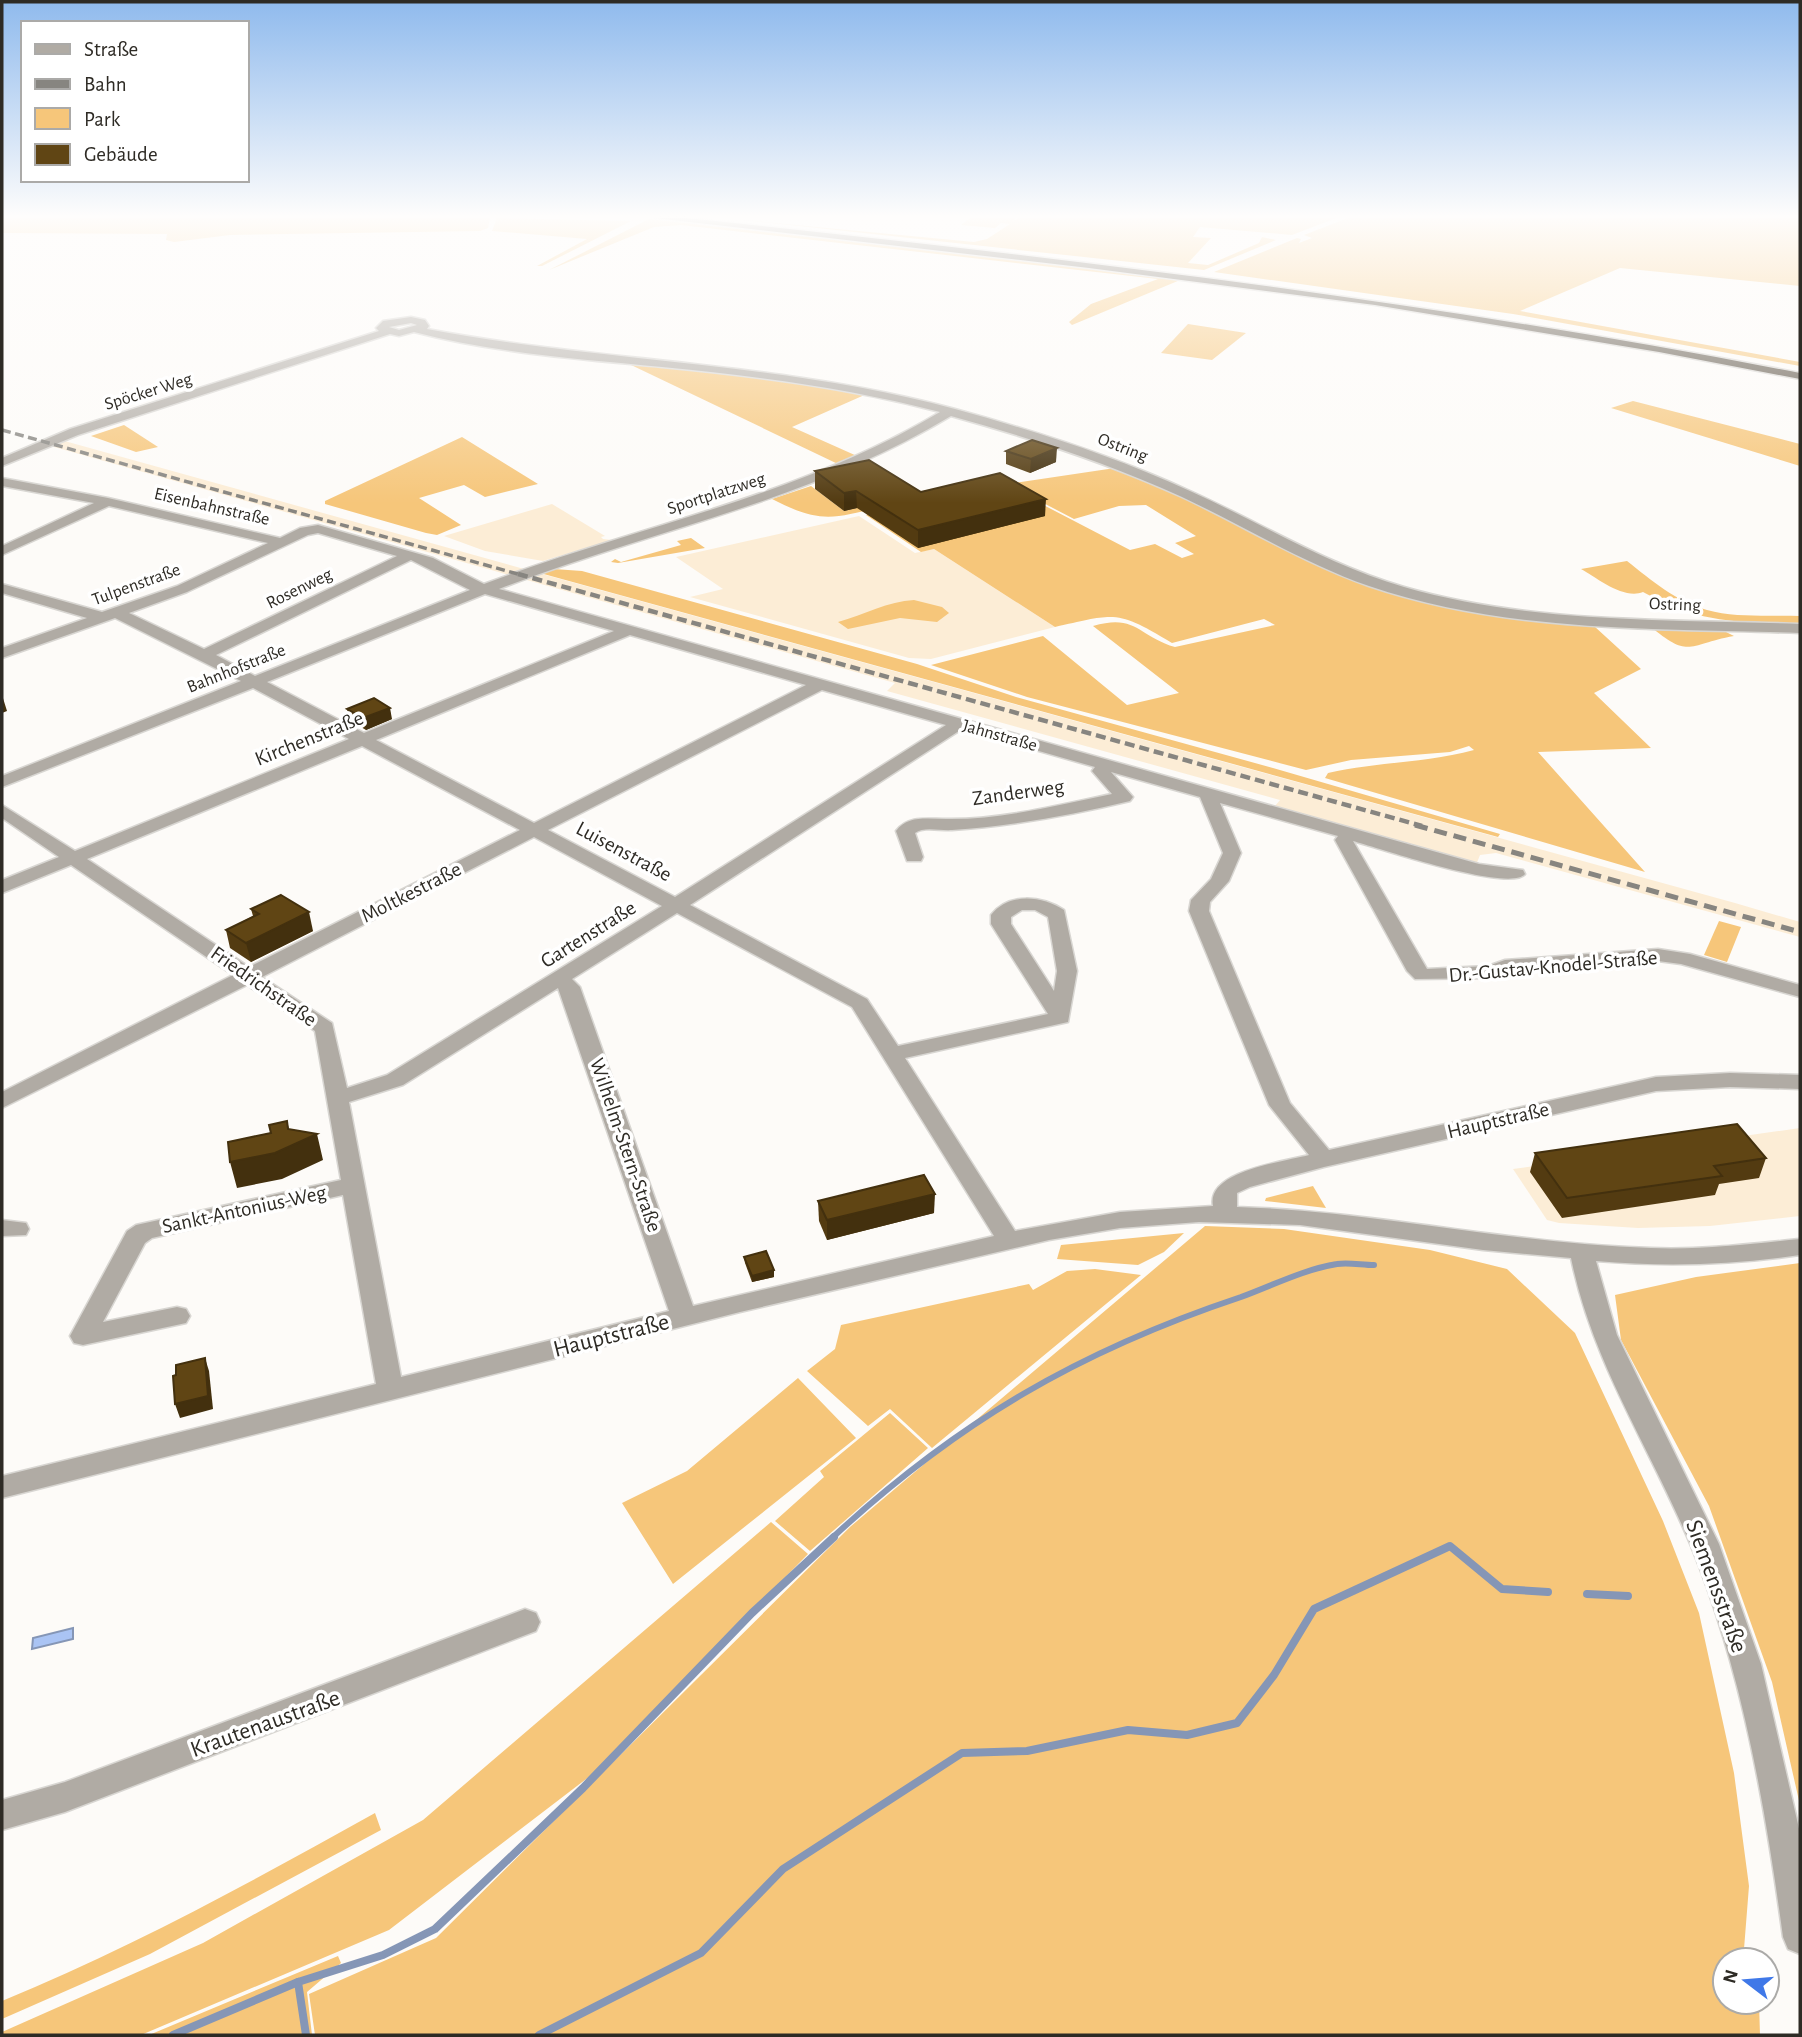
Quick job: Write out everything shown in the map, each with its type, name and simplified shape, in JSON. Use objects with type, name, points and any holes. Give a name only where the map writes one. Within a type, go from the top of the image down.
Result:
[{"type":"highway","points":[[1442,313],[1581,334],[1800,376]]},
{"type":"highway","points":[[1475,313],[1556,325],[1800,370]]},
{"type":"street","name":"Ostring","points":[[386,332],[381,328],[383,324],[405,320],[421,322],[424,326],[418,330],[559,354],[783,376],[867,391],[949,412],[1117,465],[1194,498],[1345,571],[1435,600],[1557,618],[1800,628]]},
{"type":"street","name":"Spöcker Weg","points":[[2,462],[74,432],[283,368],[386,332]]},
{"type":"street","name":"Sportplatzweg","points":[[485,589],[548,565],[793,488],[853,463],[949,412]]},
{"type":"street","name":"Eisenbahnstraße","points":[[2,482],[108,502],[280,542],[305,531],[318,529],[411,555],[485,589]]},
{"type":"street","points":[[2,551],[108,502]]},
{"type":"street","name":"Tulpenstraße","points":[[2,653],[182,589],[280,542]]},
{"type":"street","name":"Rosenweg","points":[[204,655],[411,555]]},
{"type":"street","name":"Luisenstraße","points":[[2,588],[109,615],[204,655],[860,1003],[1009,1241]]},
{"type":"street","name":"Jahnstraße","points":[[485,589],[1478,870],[1516,874]]},
{"type":"street","name":"Bahnhofstraße","points":[[2,782],[485,589]]},
{"type":"street","name":"Kirchenstraße","points":[[2,887],[632,629]]},
{"type":"street","name":"Moltkestraße","points":[[2,1101],[821,684]]},
{"type":"street","name":"Gartenstraße","points":[[337,1098],[395,1080],[678,905],[960,723]]},
{"type":"street","name":"Zanderweg","points":[[914,858],[905,831],[915,824],[950,825],[1027,816],[1124,797],[1101,771],[1107,765]]},
{"type":"street","points":[[1208,794],[1232,853],[1220,881],[1201,900],[1199,911],[1280,1105],[1324,1159]]},
{"type":"street","name":"Friedrichstraße","points":[[2,810],[325,1028],[390,1390]]},
{"type":"street","name":"Dr.-Gustav-Knodel-Straße","points":[[1348,834],[1344,840],[1417,971],[1422,975],[1492,972],[1505,966],[1658,954],[1683,958],[1800,991]]},
{"type":"street","points":[[1037,904],[1057,914],[1067,971],[1061,1018],[1001,924],[1000,915],[1009,907],[1037,904]]},
{"type":"street","name":"Wilhelm-Stern-Straße","points":[[560,979],[570,987],[684,1317]]},
{"type":"street","points":[[892,1054],[1061,1018]]},
{"type":"street","name":"Hauptstraße","points":[[1226,1214],[1223,1198],[1228,1188],[1242,1181],[1324,1159],[1656,1084],[1730,1080],[1800,1082]]},
{"type":"street","name":"Sankt-Antonius-Weg","points":[[177,1316],[83,1336],[136,1237],[145,1231],[353,1185]]},
{"type":"street","name":"Hauptstraße","points":[[2,1487],[684,1317],[1009,1241],[1119,1220],[1226,1214],[1300,1217],[1581,1252],[1650,1257],[1723,1256],[1800,1247]]},
{"type":"street","name":"Siemensstraße","points":[[1581,1252],[1603,1333],[1683,1496],[1716,1574],[1744,1659],[1772,1763],[1800,1937]]},
{"type":"street","name":"Krautenaustraße","points":[[2,1815],[65,1797],[525,1622]]},
{"type":"shaded area","points":[[61,440],[524,569],[509,575],[47,445]]},
{"type":"shaded area","points":[[552,504],[605,536],[601,537],[603,539],[612,540],[543,561],[485,551],[444,536]]},
{"type":"shaded area","points":[[859,516],[915,553],[934,549],[1055,627],[931,659],[909,658],[690,597],[723,589],[676,557]]},
{"type":"shaded area","points":[[542,574],[1735,903],[1800,922],[1800,937],[1496,853],[1480,855],[1476,865],[1275,806],[1280,800],[887,691],[895,683],[523,579]]},
{"type":"shaded area","points":[[1800,1128],[1800,1216],[1710,1226],[1638,1228],[1559,1223],[1547,1220],[1513,1169]]},
{"type":"green space","points":[[1080,313],[1101,313],[1072,325],[1069,322]]},
{"type":"green space","points":[[1506,313],[1531,313],[1800,362],[1800,366]]},
{"type":"green space","points":[[1188,324],[1246,333],[1212,360],[1161,353]]},
{"type":"green space","points":[[629,364],[730,371],[869,393],[792,427],[857,456],[840,465]]},
{"type":"green space","points":[[1633,401],[1800,444],[1800,466],[1611,408]]},
{"type":"green space","points":[[124,425],[158,447],[136,452],[91,436]]},
{"type":"green space","points":[[462,437],[538,484],[485,497],[464,485],[419,498],[461,525],[437,535],[325,504],[325,501]]},
{"type":"green space","points":[[1115,468],[1147,480],[1388,591],[1594,626],[1641,669],[1594,693],[1651,748],[1538,752],[1645,872],[1325,778],[1328,773],[1346,769],[1438,758],[1474,750],[1469,746],[1450,752],[1351,760],[1306,770],[1027,697],[931,665],[1043,636],[1127,705],[1179,693],[1093,626],[1119,622],[1128,624],[1175,647],[1275,625],[1264,619],[1172,643],[1139,625],[1116,617],[1055,627],[934,549],[921,552],[866,515],[1003,484],[1130,550],[1155,544],[1182,558],[1194,554],[1175,543],[1196,536],[1146,505],[1119,506],[1074,519],[1007,484]]},
{"type":"green space","points":[[811,486],[844,511],[878,503],[892,505],[831,517],[806,513],[772,499]]},
{"type":"green space","points":[[691,538],[705,548],[618,563],[611,562],[615,559],[621,562],[681,545],[677,541]]},
{"type":"green space","points":[[1627,561],[1685,602],[1730,614],[1800,616],[1800,624],[1702,616],[1643,592],[1636,594],[1619,591],[1581,569]]},
{"type":"green space","points":[[554,569],[582,571],[917,664],[1016,697],[1500,834],[1498,837],[540,573]]},
{"type":"green space","points":[[914,600],[942,607],[949,613],[937,622],[900,618],[848,629],[838,622],[885,606]]},
{"type":"green space","points":[[1650,626],[1720,629],[1734,636],[1690,647],[1674,643]]},
{"type":"green space","points":[[1719,921],[1741,927],[1727,962],[1704,955]]},
{"type":"green space","points":[[1313,1186],[1326,1208],[1265,1201],[1266,1198]]},
{"type":"green space","points":[[1205,1226],[1284,1229],[1430,1250],[1507,1269],[1575,1333],[1663,1521],[1699,1613],[1734,1773],[1749,1886],[1744,1946],[1711,1946],[1711,2016],[1759,2016],[1760,2035],[315,2035],[309,1994],[436,1938],[850,1527]]},
{"type":"green space","points":[[1184,1233],[1164,1252],[1138,1265],[1057,1259],[1061,1245]]},
{"type":"green space","points":[[1800,1263],[1800,1805],[1772,1682],[1709,1506],[1621,1340],[1615,1295],[1696,1277]]},
{"type":"green space","points":[[1095,1269],[1141,1275],[932,1448],[890,1409],[868,1426],[807,1371],[835,1349],[841,1325],[1029,1284],[1033,1290],[1067,1271]]},
{"type":"green space","points":[[798,1378],[856,1438],[673,1584],[622,1503],[687,1471]]},
{"type":"green space","points":[[890,1413],[928,1448],[810,1551],[775,1521],[824,1477],[820,1471]]},
{"type":"green space","points":[[771,1522],[808,1554],[594,1773],[389,1930],[141,2035],[2,2035],[2,2032],[203,1943],[423,1820]]},
{"type":"green space","points":[[375,1813],[381,1830],[150,1954],[2,2019],[2,2001],[145,1936]]},
{"type":"green space","points":[[338,1956],[341,1963],[307,1992],[312,2035],[149,2035]]},
{"type":"water","points":[[73,1628],[73,1639],[32,1649],[33,1638]]},
{"type":"building","points":[[1032,440],[1057,448],[1031,459],[1006,451]]},
{"type":"building","points":[[869,460],[921,492],[1000,473],[1046,499],[918,530],[856,491],[844,493],[815,471]]},
{"type":"building","points":[[374,698],[390,708],[363,718],[347,709]]},
{"type":"building","points":[[281,895],[309,912],[246,943],[226,930],[259,914],[251,909]]},
{"type":"building","points":[[287,1121],[288,1129],[317,1134],[275,1153],[230,1162],[228,1142],[271,1133],[269,1125]]},
{"type":"building","points":[[1737,1124],[1766,1158],[1714,1166],[1722,1176],[1567,1198],[1535,1153]]},
{"type":"building","points":[[924,1175],[935,1194],[827,1220],[818,1201]]},
{"type":"building","points":[[766,1251],[774,1270],[752,1276],[744,1257]]},
{"type":"building","points":[[205,1358],[208,1396],[175,1404],[173,1376],[176,1375],[176,1365]]},
{"type":"waterway","points":[[832,1538],[926,1459],[974,1425],[1073,1366],[1182,1318],[1300,1274],[1341,1263],[1374,1265]]},
{"type":"waterway","points":[[298,1982],[383,1955],[435,1929],[583,1788],[752,1613],[834,1537]]},
{"type":"waterway","points":[[539,2035],[701,1953],[783,1869],[962,1753],[1027,1751],[1128,1730],[1187,1735],[1237,1723],[1274,1675],[1314,1609],[1450,1546],[1502,1589],[1548,1592]]},
{"type":"waterway","points":[[1587,1594],[1628,1596]]},
{"type":"waterway","points":[[173,2035],[298,1982]]},
{"type":"waterway","points":[[298,1982],[306,2035]]},
{"type":"railway","points":[[2,430],[525,576]]},
{"type":"railway","points":[[518,574],[1422,826]]},
{"type":"railway","points":[[1415,825],[1800,932]]}]
